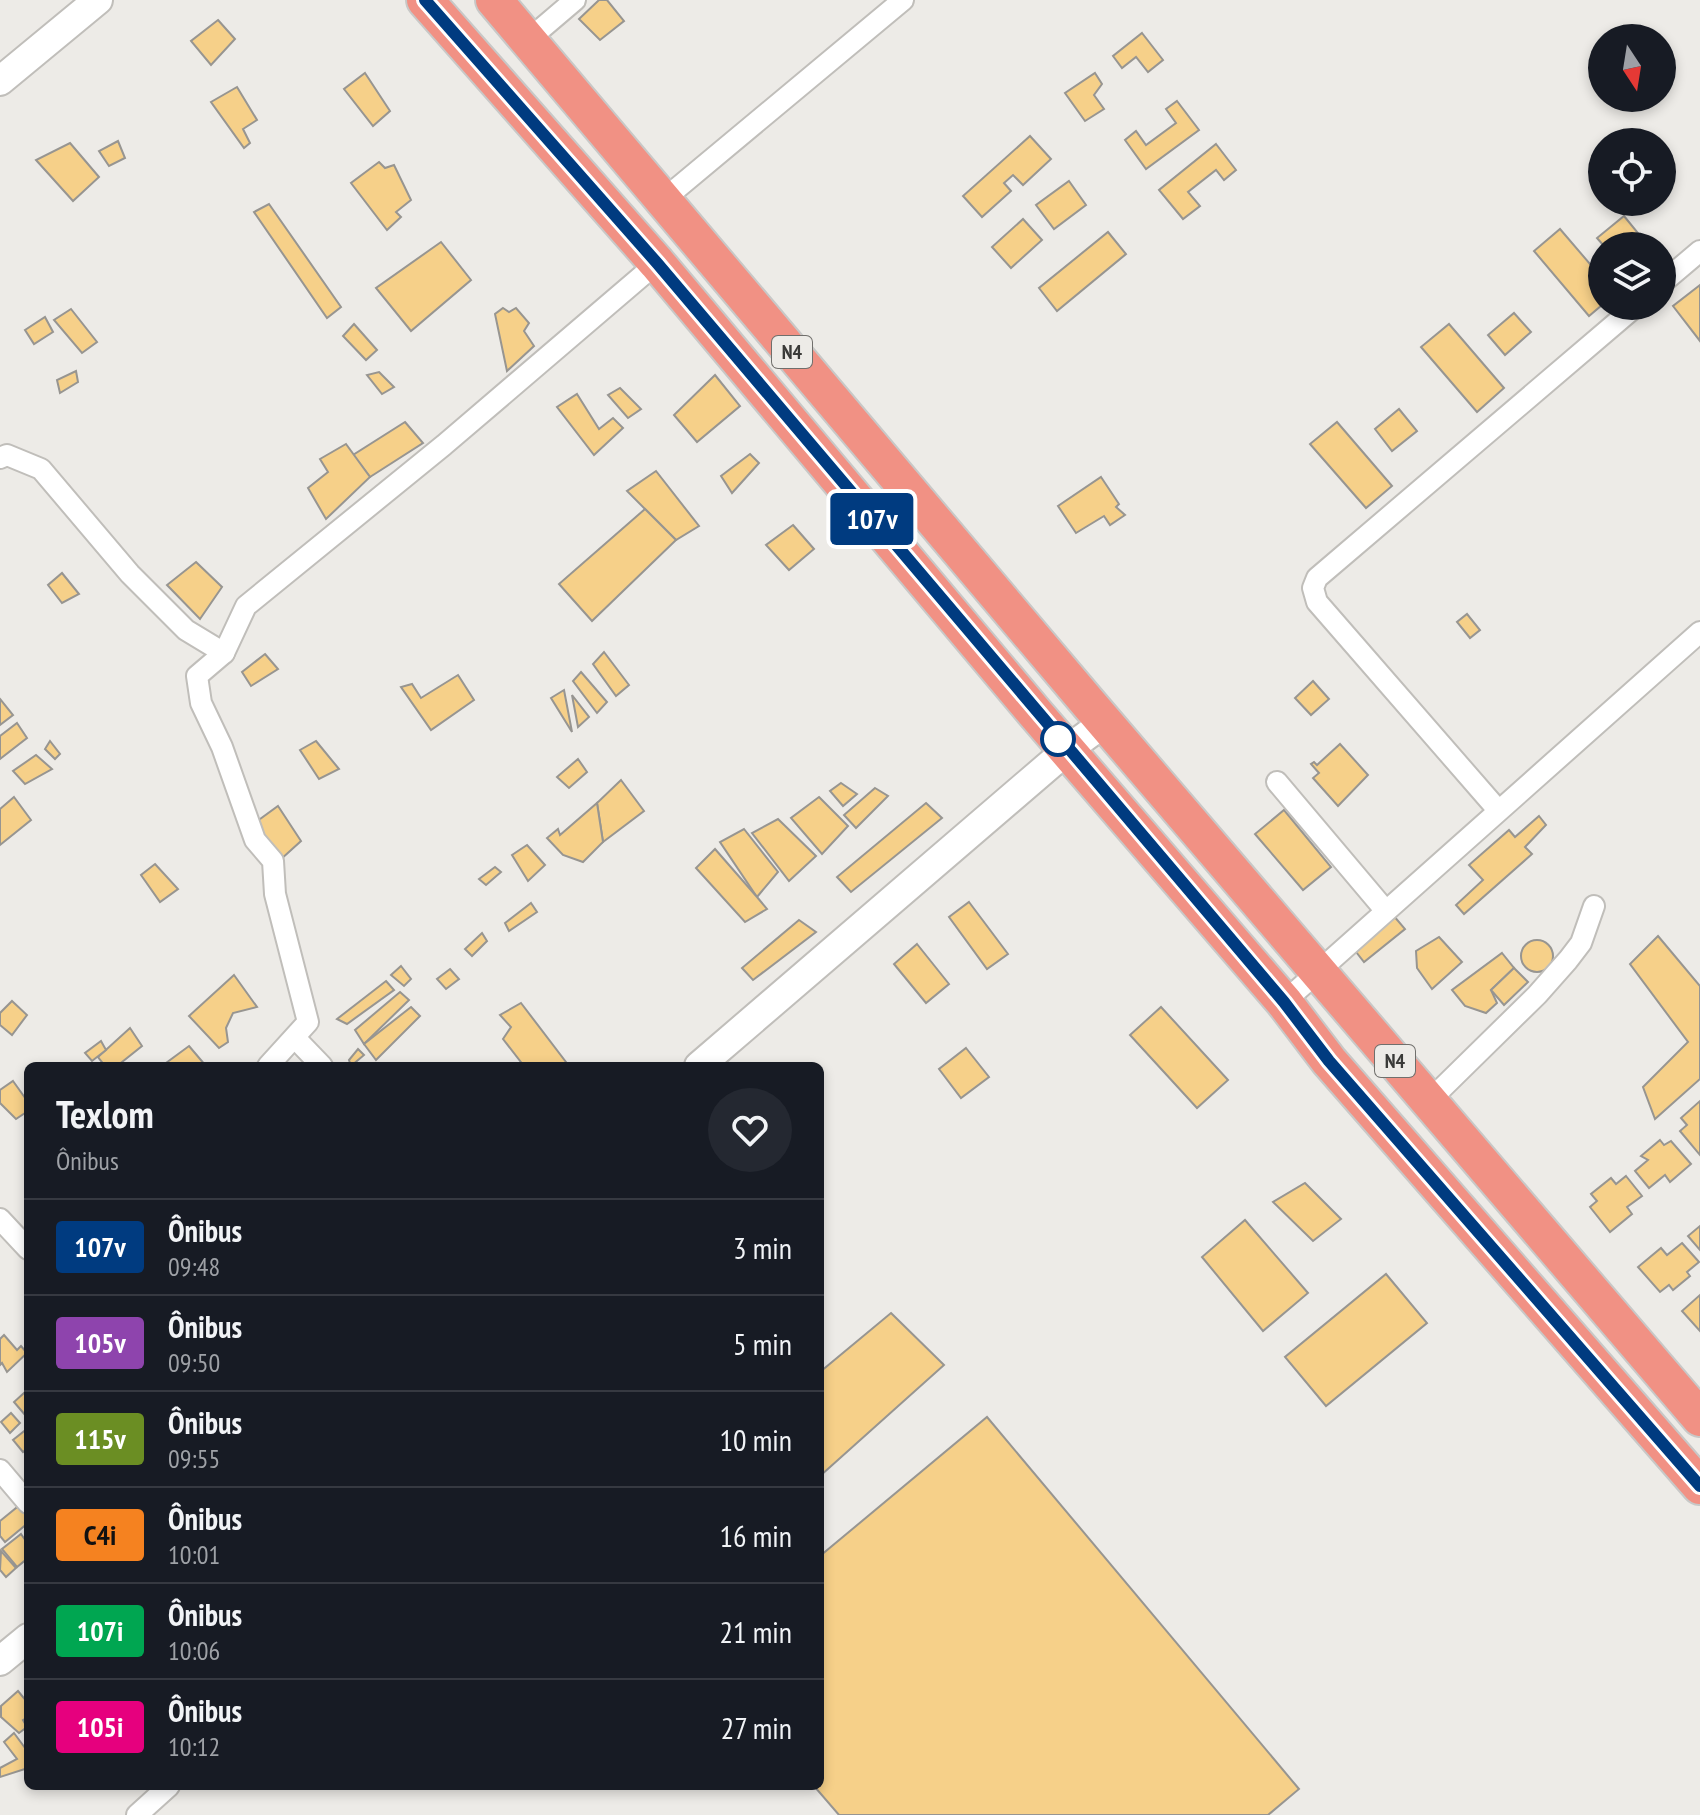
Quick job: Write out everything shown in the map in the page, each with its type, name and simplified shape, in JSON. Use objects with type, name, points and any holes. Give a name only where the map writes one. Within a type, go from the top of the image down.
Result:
[{"type":"highway","name":"N4","points":[[425,0],[657,263],[1067,750],[1284,1002],[1329,1061],[1700,1486]]},
{"type":"highway","name":"N4","points":[[494,0],[1316,971],[1430,1100],[1700,1418]]},
{"type":"street","points":[[0,81],[98,0]]},
{"type":"street","points":[[528,40],[575,0]]},
{"type":"street","points":[[663,200],[903,0]]},
{"type":"street","points":[[1676,271],[1700,251]]},
{"type":"street","points":[[272,1062],[296,1039],[308,1022],[275,894],[273,861],[255,840],[222,747],[201,703],[197,676],[224,653],[246,606],[444,445],[657,263]]},
{"type":"street","points":[[1498,810],[1317,602],[1313,588],[1317,578],[1620,320]]},
{"type":"street","points":[[0,458],[7,455],[41,469],[130,574],[186,630],[224,653]]},
{"type":"street","points":[[1284,1002],[1700,632]]},
{"type":"street","points":[[704,1062],[1067,750],[1105,722]]},
{"type":"street","points":[[1277,782],[1385,910]]},
{"type":"street","points":[[1430,1100],[1537,995],[1568,960],[1581,943],[1594,906]]},
{"type":"street","points":[[296,1039],[318,1062]]},
{"type":"street","points":[[0,1219],[24,1245]]},
{"type":"street","points":[[0,1470],[24,1498]]},
{"type":"street","points":[[0,1661],[24,1641]]},
{"type":"street","points":[[137,1815],[165,1790]]},
{"type":"building","points":[[599,0],[607,0],[624,21],[600,40],[579,19]]},
{"type":"building","points":[[218,20],[235,39],[211,65],[191,41]]},
{"type":"building","points":[[1142,33],[1163,60],[1148,72],[1136,57],[1122,68],[1113,56]]},
{"type":"building","points":[[365,73],[390,111],[373,126],[344,89]]},
{"type":"building","points":[[1095,73],[1102,84],[1094,95],[1104,109],[1085,121],[1065,93]]},
{"type":"building","points":[[237,87],[257,120],[243,129],[250,143],[244,148],[211,102]]},
{"type":"building","points":[[1177,101],[1199,130],[1146,169],[1125,140],[1136,131],[1146,145],[1176,123],[1166,109]]},
{"type":"building","points":[[1030,136],[1051,159],[1023,185],[1013,175],[1004,183],[1011,191],[982,217],[963,196]]},
{"type":"building","points":[[118,141],[125,158],[109,166],[99,151]]},
{"type":"building","points":[[70,143],[99,177],[73,201],[36,160]]},
{"type":"building","points":[[1216,144],[1236,170],[1224,180],[1216,170],[1188,192],[1200,206],[1183,219],[1159,190]]},
{"type":"building","points":[[379,162],[385,168],[394,165],[411,200],[396,212],[401,217],[387,230],[351,183]]},
{"type":"building","points":[[1069,181],[1086,205],[1054,229],[1036,205]]},
{"type":"building","points":[[269,204],[341,307],[327,318],[254,212]]},
{"type":"building","points":[[1624,216],[1637,232],[1604,232]]},
{"type":"building","points":[[1023,219],[1042,240],[1011,268],[992,247]]},
{"type":"building","points":[[1560,229],[1588,262],[1588,315],[1534,251]]},
{"type":"building","points":[[1108,232],[1126,254],[1057,311],[1039,288]]},
{"type":"building","points":[[441,242],[471,280],[411,331],[376,288]]},
{"type":"building","points":[[1700,285],[1700,341],[1676,310],[1676,304]]},
{"type":"building","points":[[503,308],[509,312],[516,308],[529,323],[524,331],[534,346],[507,371],[495,314]]},
{"type":"building","points":[[71,309],[97,342],[82,353],[54,320]]},
{"type":"building","points":[[1514,313],[1531,332],[1505,355],[1488,335]]},
{"type":"building","points":[[45,317],[53,332],[34,344],[25,330]]},
{"type":"building","points":[[354,324],[377,350],[366,360],[343,336]]},
{"type":"building","points":[[1449,324],[1504,388],[1477,412],[1421,347]]},
{"type":"building","points":[[76,371],[78,382],[60,393],[57,380]]},
{"type":"building","points":[[379,372],[394,387],[382,394],[367,375]]},
{"type":"building","points":[[715,375],[740,406],[697,442],[674,415]]},
{"type":"building","points":[[620,388],[641,409],[628,418],[608,395]]},
{"type":"building","points":[[577,394],[599,429],[613,418],[623,428],[594,455],[557,407]]},
{"type":"building","points":[[1399,409],[1417,431],[1392,451],[1375,429]]},
{"type":"building","points":[[405,422],[423,443],[370,477],[353,455]]},
{"type":"building","points":[[1337,422],[1392,486],[1366,508],[1310,444]]},
{"type":"building","points":[[346,444],[370,477],[326,519],[308,488],[328,472],[320,459]]},
{"type":"building","points":[[750,454],[759,463],[732,493],[721,476]]},
{"type":"building","points":[[656,471],[699,526],[676,540],[627,491]]},
{"type":"building","points":[[1101,477],[1119,504],[1116,507],[1125,515],[1110,525],[1104,516],[1076,533],[1058,506]]},
{"type":"building","points":[[645,509],[676,540],[592,621],[559,584]]},
{"type":"building","points":[[793,525],[814,549],[789,570],[766,545]]},
{"type":"building","points":[[196,562],[222,587],[200,619],[167,585]]},
{"type":"building","points":[[62,573],[79,594],[62,603],[48,585]]},
{"type":"building","points":[[1467,614],[1480,630],[1470,638],[1457,622]]},
{"type":"building","points":[[604,652],[629,685],[616,696],[593,664]]},
{"type":"building","points":[[265,654],[278,669],[251,686],[242,672]]},
{"type":"building","points":[[581,672],[607,702],[597,713],[573,681]]},
{"type":"building","points":[[458,675],[474,700],[431,730],[401,687],[412,684],[421,698]]},
{"type":"building","points":[[1313,681],[1329,699],[1311,715],[1295,698]]},
{"type":"building","points":[[564,690],[572,732],[551,698]]},
{"type":"building","points":[[572,695],[589,717],[578,727]]},
{"type":"building","points":[[0,699],[13,715],[0,725]]},
{"type":"building","points":[[17,723],[27,738],[0,759],[0,736]]},
{"type":"building","points":[[50,741],[60,754],[55,759],[45,749]]},
{"type":"building","points":[[316,741],[339,769],[319,779],[300,750]]},
{"type":"building","points":[[1340,744],[1368,775],[1338,806],[1313,778],[1319,773],[1311,764],[1314,762],[1317,765]]},
{"type":"building","points":[[36,755],[52,769],[25,784],[13,771]]},
{"type":"building","points":[[578,759],[587,772],[569,788],[557,777]]},
{"type":"building","points":[[621,780],[644,811],[603,842],[597,803]]},
{"type":"building","points":[[841,783],[857,794],[843,806],[830,791]]},
{"type":"building","points":[[875,788],[888,796],[856,828],[844,815]]},
{"type":"building","points":[[14,797],[31,820],[0,845],[0,809]]},
{"type":"building","points":[[819,797],[848,826],[822,854],[791,818]]},
{"type":"building","points":[[597,803],[603,842],[583,862],[563,855],[547,838],[558,829],[560,835]]},
{"type":"building","points":[[926,803],[942,818],[851,892],[837,877]]},
{"type":"building","points":[[278,806],[301,841],[279,861],[256,822]]},
{"type":"building","points":[[1284,810],[1331,867],[1303,890],[1255,834]]},
{"type":"building","points":[[1539,816],[1546,825],[1525,847],[1532,854],[1464,914],[1456,905],[1483,880],[1469,865],[1509,830],[1515,837]]},
{"type":"building","points":[[778,819],[816,856],[789,881],[752,833]]},
{"type":"building","points":[[744,829],[778,872],[757,897],[720,842]]},
{"type":"building","points":[[527,845],[545,865],[528,881],[512,855]]},
{"type":"building","points":[[715,849],[767,909],[745,922],[696,868]]},
{"type":"building","points":[[155,864],[178,889],[160,902],[141,875]]},
{"type":"building","points":[[495,867],[501,872],[486,885],[479,879]]},
{"type":"building","points":[[969,902],[1008,954],[987,969],[949,917]]},
{"type":"building","points":[[531,903],[537,912],[509,931],[505,923]]},
{"type":"building","points":[[1393,915],[1405,929],[1364,962],[1353,948]]},
{"type":"building","points":[[799,920],[816,932],[753,980],[742,968]]},
{"type":"building","points":[[482,933],[487,941],[472,956],[465,949]]},
{"type":"building","points":[[1658,936],[1700,986],[1700,1079],[1655,1119],[1643,1087],[1688,1042],[1630,964]]},
{"type":"building","points":[[1439,937],[1462,962],[1432,989],[1417,968],[1416,951]]},
{"type":"building","points":[[1537,940],[1548,945],[1553,956],[1548,967],[1537,972],[1526,967],[1521,956],[1526,945]]},
{"type":"building","points":[[917,944],[949,984],[926,1003],[894,964]]},
{"type":"building","points":[[1502,953],[1514,968],[1491,990],[1497,1003],[1486,1013],[1465,1006],[1452,990]]},
{"type":"building","points":[[401,966],[411,979],[404,986],[391,975]]},
{"type":"building","points":[[1514,968],[1528,982],[1504,1005],[1491,990]]},
{"type":"building","points":[[450,969],[459,979],[446,989],[437,979]]},
{"type":"building","points":[[234,975],[257,1007],[233,1013],[226,1028],[228,1042],[219,1048],[189,1016]]},
{"type":"building","points":[[386,981],[394,990],[347,1024],[337,1019]]},
{"type":"building","points":[[400,992],[409,1000],[364,1044],[355,1030]]},
{"type":"building","points":[[12,1001],[27,1015],[12,1035],[0,1025],[0,1013]]},
{"type":"building","points":[[521,1003],[566,1062],[521,1062],[503,1039],[511,1027],[500,1015]]},
{"type":"building","points":[[411,1007],[420,1016],[376,1060],[364,1044]]},
{"type":"building","points":[[1161,1007],[1228,1080],[1197,1108],[1130,1035]]},
{"type":"building","points":[[130,1028],[142,1046],[122,1062],[102,1062],[98,1057]]},
{"type":"building","points":[[101,1041],[106,1050],[92,1061],[85,1053]]},
{"type":"building","points":[[189,1046],[203,1062],[167,1062]]},
{"type":"building","points":[[966,1048],[989,1077],[961,1098],[939,1069]]},
{"type":"building","points":[[358,1049],[364,1055],[356,1062],[349,1060]]},
{"type":"building","points":[[13,1081],[24,1096],[24,1114],[16,1119],[0,1103],[0,1090]]},
{"type":"building","points":[[1700,1101],[1700,1155],[1680,1131],[1687,1125],[1681,1118]]},
{"type":"building","points":[[1660,1140],[1664,1145],[1671,1141],[1691,1164],[1670,1182],[1665,1175],[1649,1188],[1635,1171],[1648,1160],[1641,1156]]},
{"type":"building","points":[[1626,1176],[1642,1196],[1627,1207],[1632,1214],[1610,1232],[1590,1207],[1597,1201],[1591,1194],[1611,1178],[1616,1184]]},
{"type":"building","points":[[1305,1183],[1341,1219],[1313,1241],[1273,1202]]},
{"type":"building","points":[[1245,1220],[1308,1293],[1263,1331],[1202,1257]]},
{"type":"building","points":[[1700,1226],[1700,1250],[1688,1236]]},
{"type":"building","points":[[1682,1243],[1699,1262],[1687,1272],[1690,1276],[1673,1290],[1669,1285],[1660,1292],[1638,1267],[1661,1248],[1667,1255]]},
{"type":"building","points":[[1386,1274],[1427,1323],[1326,1406],[1285,1357]]},
{"type":"building","points":[[1700,1295],[1700,1331],[1682,1311]]},
{"type":"building","points":[[891,1313],[944,1365],[824,1472],[824,1369]]},
{"type":"building","points":[[4,1335],[17,1350],[21,1346],[24,1350],[24,1356],[7,1372],[2,1363],[0,1365],[0,1339]]},
{"type":"building","points":[[24,1393],[24,1414],[14,1402]]},
{"type":"building","points":[[11,1413],[20,1423],[10,1433],[1,1422]]},
{"type":"building","points":[[987,1417],[1299,1789],[1268,1815],[839,1815],[817,1790],[824,1790],[824,1553]]},
{"type":"building","points":[[24,1431],[24,1451],[23,1452],[13,1440]]},
{"type":"building","points":[[21,1504],[24,1507],[24,1526],[5,1542],[0,1536],[0,1521]]},
{"type":"building","points":[[21,1534],[24,1538],[24,1561],[17,1567],[2,1549]]},
{"type":"building","points":[[1,1551],[16,1568],[6,1577],[0,1570]]},
{"type":"building","points":[[18,1691],[24,1698],[24,1729],[19,1733],[1,1717],[1,1706]]},
{"type":"building","points":[[14,1733],[24,1747],[24,1769],[0,1777],[0,1768],[17,1759],[4,1742]]},
{"type":"bus line","name":"107v","points":[[425,0],[657,263],[1035,713],[1284,1002],[1329,1061],[1700,1486]]}]
